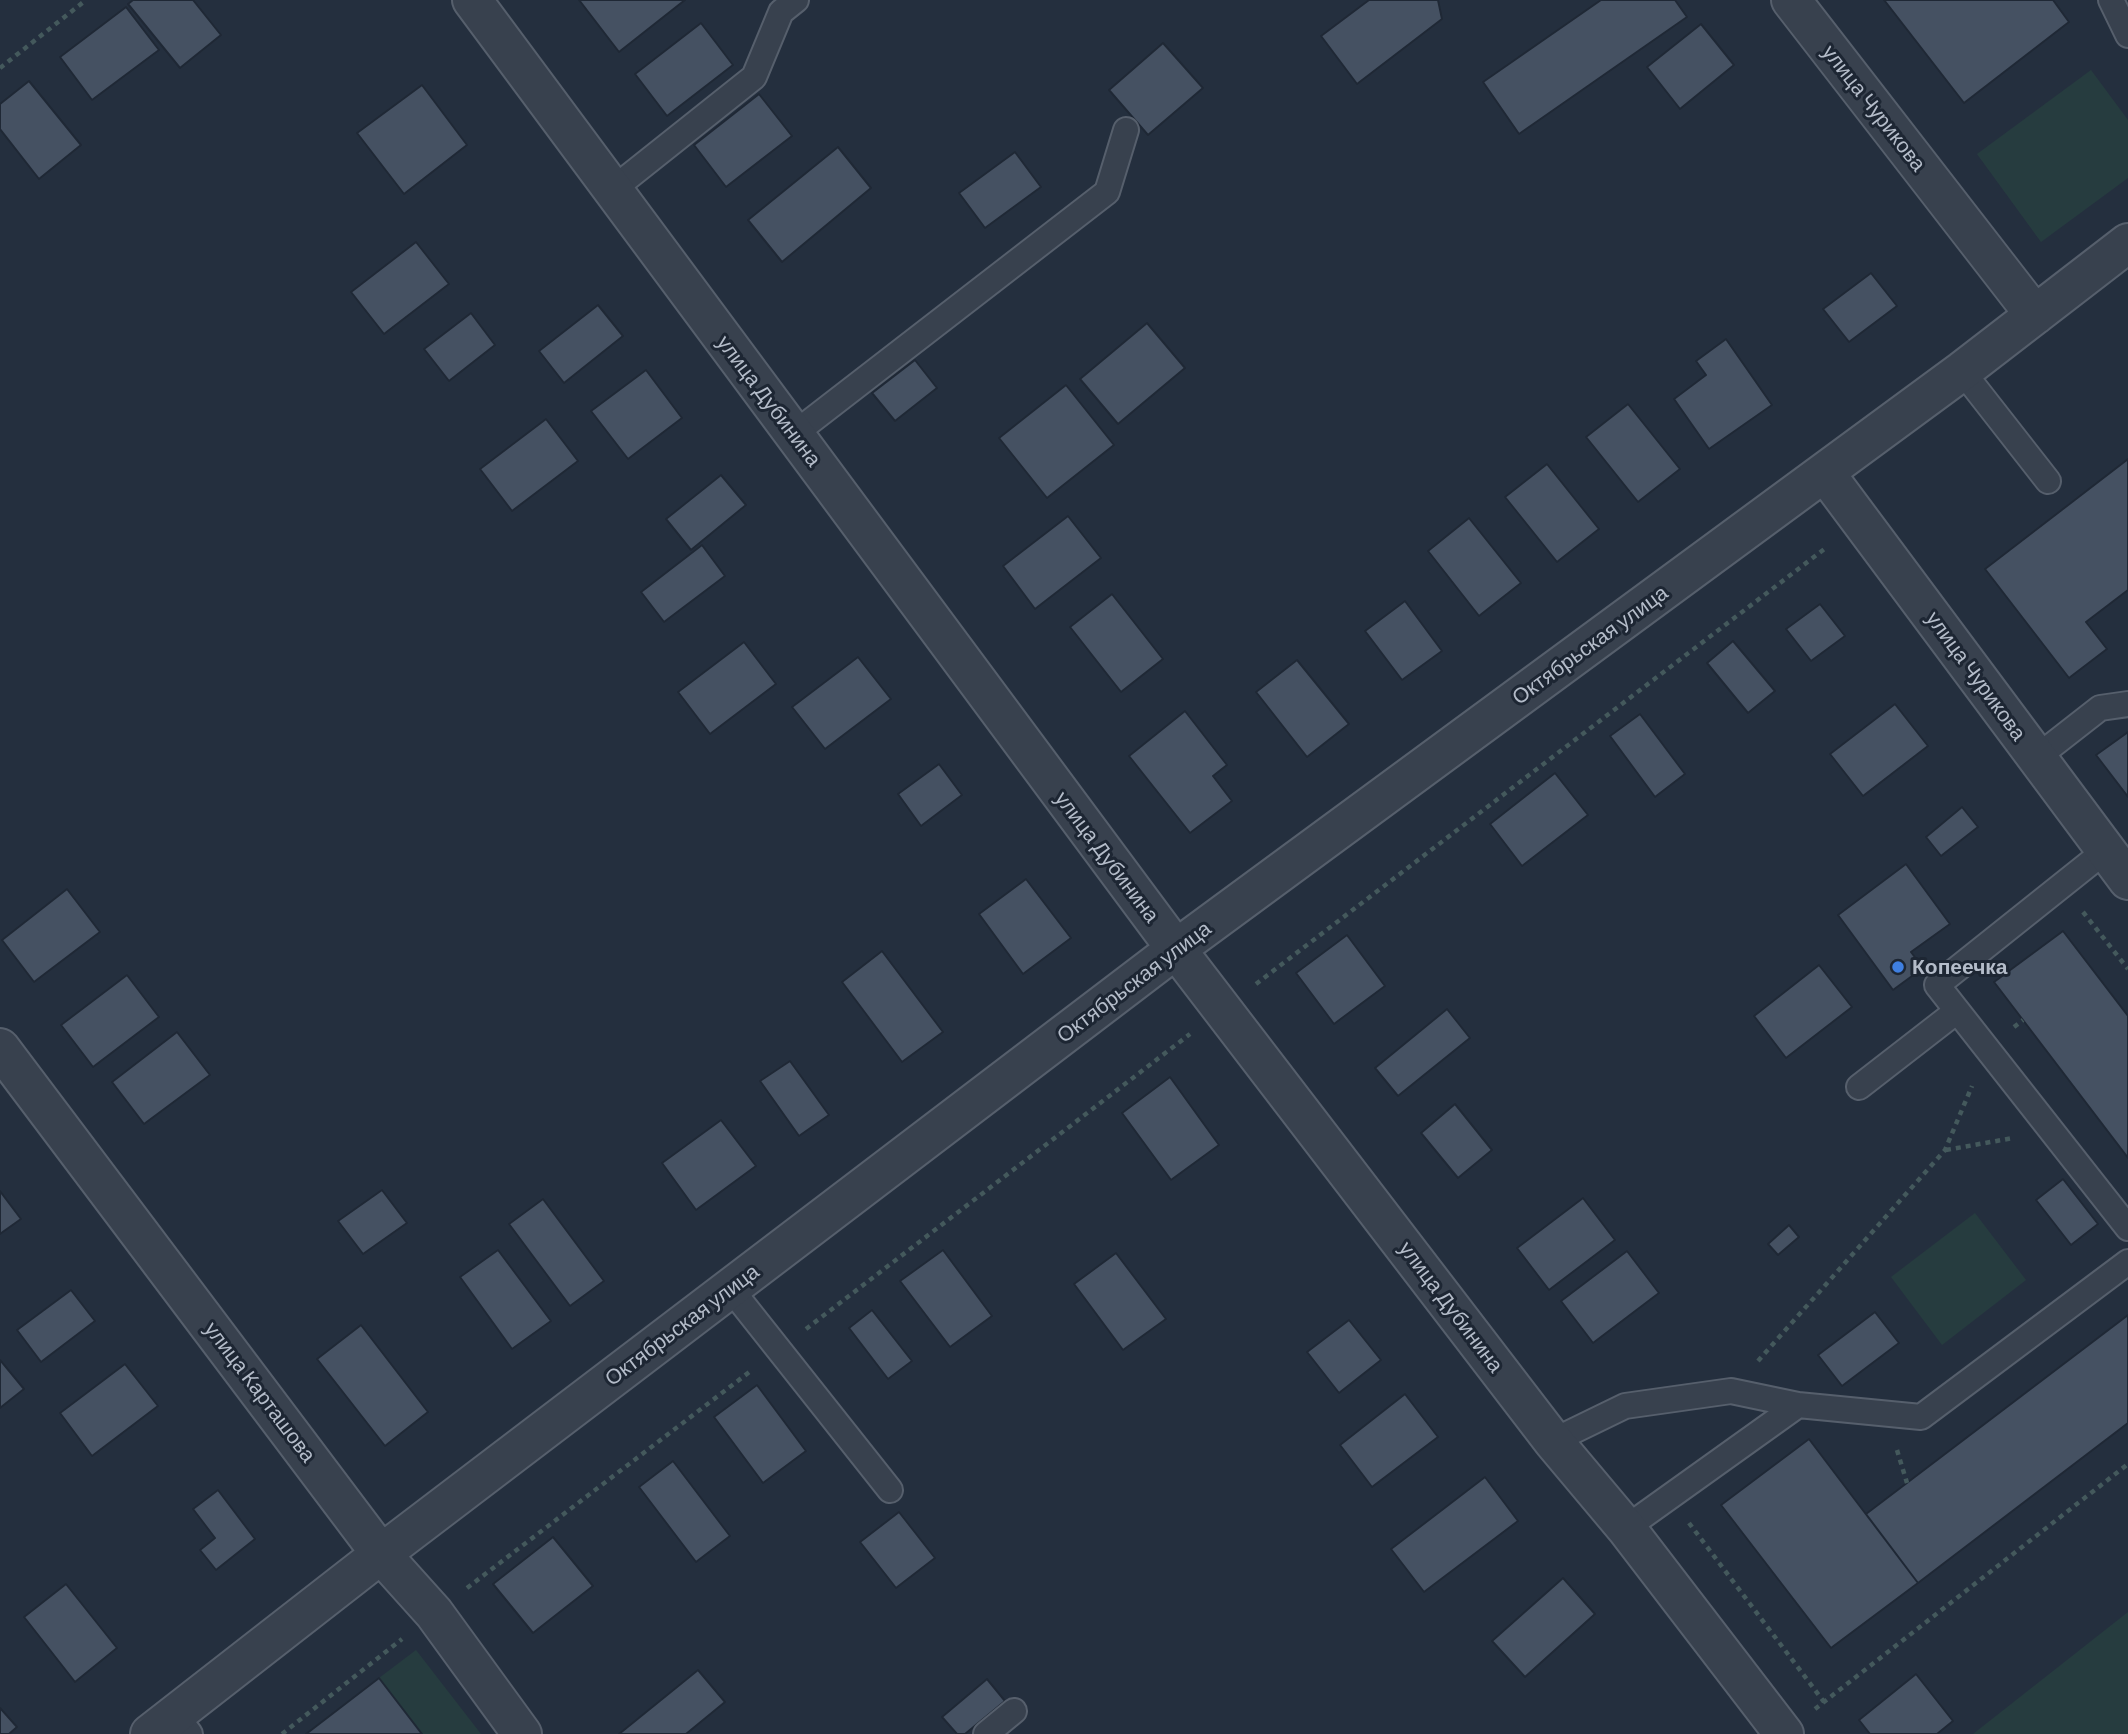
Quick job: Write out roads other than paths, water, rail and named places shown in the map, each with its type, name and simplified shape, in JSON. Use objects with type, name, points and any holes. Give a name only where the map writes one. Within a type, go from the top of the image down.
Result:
[{"type":"street","name":"улица Дубинина","points":[[472,0],[1176,949],[1553,1441],[1796,1724]]},
{"type":"street","name":"улица Чурикова","points":[[1791,0],[2035,315]]},
{"type":"street","name":"Октябрьская улица","points":[[172,1727],[382,1554],[1176,949],[1962,371],[2128,243]]},
{"type":"street","name":"улица Чурикова","points":[[1825,472],[2117,866]]},
{"type":"street","name":"улица Карташова","points":[[0,1048],[382,1554],[434,1613],[522,1734]]},
{"type":"lane","points":[[612,190],[754,77],[781,12],[796,0]]},
{"type":"lane","points":[[2111,0],[2128,35]]},
{"type":"lane","points":[[794,435],[1107,192],[1126,130]]},
{"type":"lane","points":[[1962,371],[2048,481]]},
{"type":"lane","points":[[2036,758],[2100,708],[2128,704]]},
{"type":"lane","points":[[2117,866],[2062,885],[1937,985],[2128,1228]]},
{"type":"lane","points":[[1859,1087],[1957,1010]]},
{"type":"lane","points":[[1553,1441],[1625,1406],[1731,1391],[1798,1405],[1921,1417],[2128,1262]]},
{"type":"lane","points":[[730,1288],[890,1490]]},
{"type":"lane","points":[[1626,1528],[1798,1405]]},
{"type":"lane","points":[[986,1734],[1014,1711]]},
{"type":"place","name":"Копеечка","points":[[1898,967]]}]
